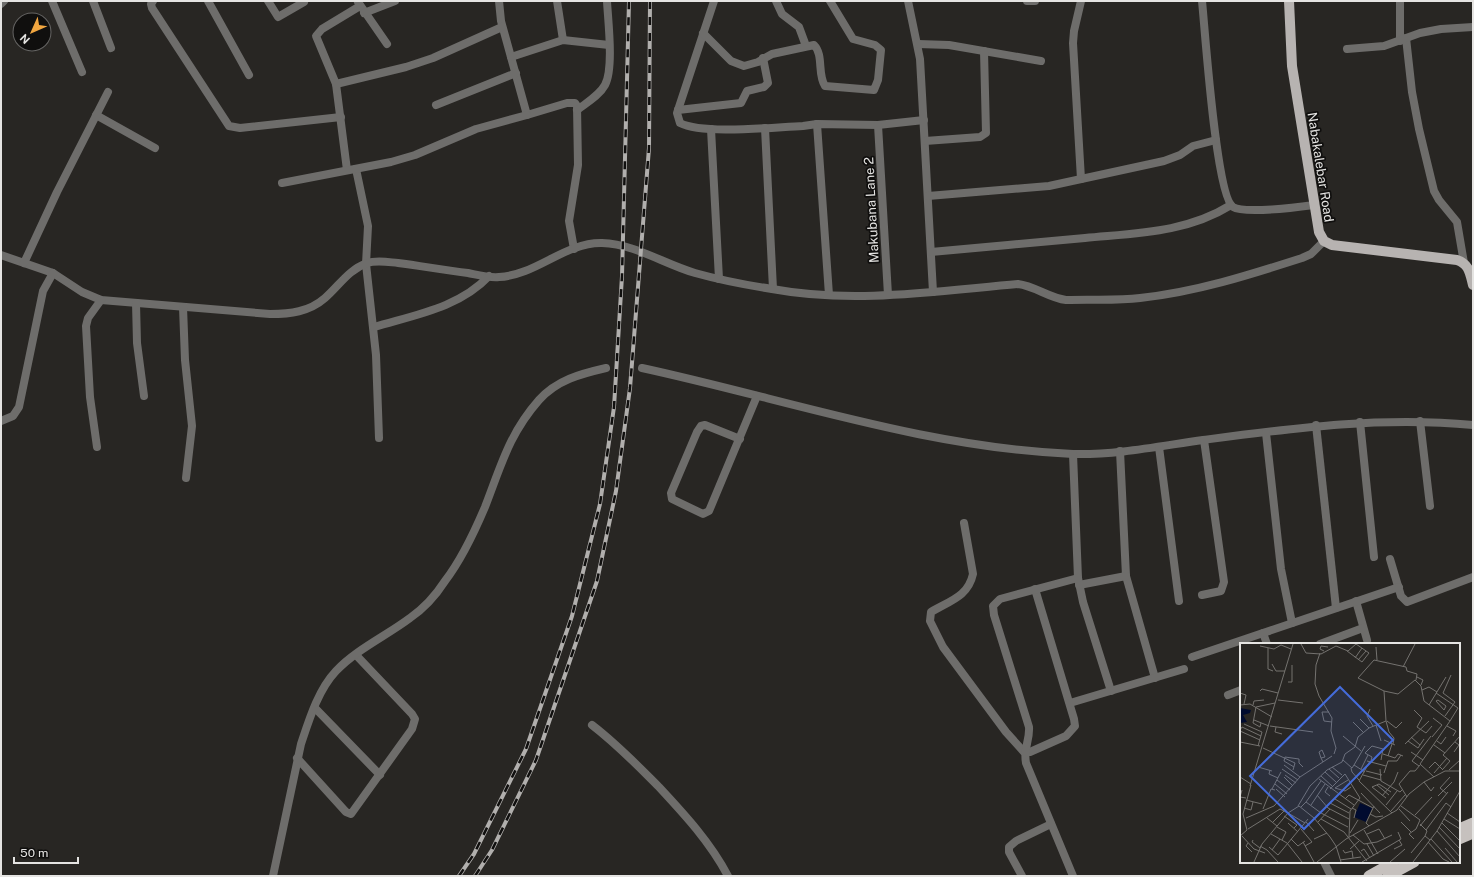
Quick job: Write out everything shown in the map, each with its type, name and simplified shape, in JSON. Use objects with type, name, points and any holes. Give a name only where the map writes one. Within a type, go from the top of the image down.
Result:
[{"type":"highway","points":[[1460,830],[1473,823]]},
{"type":"highway","points":[[1460,839],[1473,833]]},
{"type":"highway","points":[[1369,876],[1411,863]]},
{"type":"highway","points":[[1388,876],[1400,867]]},
{"type":"main road","name":"Nabakalebar Road","points":[[1289,1],[1292,66],[1314,205],[1319,232],[1324,242],[1332,245],[1457,260],[1468,267]]},
{"type":"main road","points":[[1468,267],[1473,285]]},
{"type":"street","points":[[1,4],[4,1]]},
{"type":"street","points":[[52,1],[82,72]]},
{"type":"street","points":[[93,1],[111,48]]},
{"type":"street","points":[[153,1],[151,4],[152,8],[228,126],[240,128],[340,117]]},
{"type":"street","points":[[268,1],[278,16],[304,2]]},
{"type":"street","points":[[364,13],[395,1]]},
{"type":"street","points":[[500,1],[499,14],[502,27],[527,115]]},
{"type":"street","points":[[557,1],[563,40]]},
{"type":"street","points":[[577,110],[601,91],[606,84],[609,57],[607,1]]},
{"type":"street","points":[[714,1],[678,110],[677,120],[685,126],[711,129],[765,128],[817,124],[878,125],[924,120]]},
{"type":"street","points":[[776,1],[782,14],[799,27],[806,46]]},
{"type":"street","points":[[703,33],[731,61],[737,64],[751,65],[772,54],[806,46],[816,46],[822,80],[825,86],[870,91],[876,88],[880,50],[875,45],[853,39],[830,1]]},
{"type":"street","points":[[908,1],[918,44],[924,120],[933,292]]},
{"type":"street","points":[[1027,1],[1035,1]]},
{"type":"street","points":[[1080,1],[1073,43],[1081,179]]},
{"type":"street","points":[[1202,1],[1216,140],[1223,187],[1231,205],[1241,209],[1290,208],[1314,205]]},
{"type":"street","points":[[1400,1],[1403,40],[1418,122],[1434,191],[1439,200],[1457,222],[1468,267]]},
{"type":"street","points":[[209,2],[249,75]]},
{"type":"street","points":[[347,170],[336,84],[316,36],[322,29],[358,3],[387,44]]},
{"type":"street","points":[[336,84],[406,67],[433,58],[502,27]]},
{"type":"street","points":[[1347,49],[1375,48],[1441,29],[1473,27]]},
{"type":"street","points":[[511,58],[563,40],[609,45]]},
{"type":"street","points":[[918,44],[949,46],[1041,61]]},
{"type":"street","points":[[925,141],[980,137],[986,133],[984,51]]},
{"type":"street","points":[[678,110],[741,103],[747,90],[764,87],[768,83],[763,58]]},
{"type":"street","points":[[436,105],[516,73]]},
{"type":"street","points":[[24,263],[108,92]]},
{"type":"street","points":[[282,183],[391,162],[415,155],[476,130],[572,102],[575,103],[577,110],[578,177],[569,221],[574,249]]},
{"type":"street","points":[[96,115],[155,148]]},
{"type":"street","points":[[817,124],[829,296]]},
{"type":"street","name":"Makubana Lane 2","points":[[878,125],[888,294]]},
{"type":"street","points":[[765,128],[773,289]]},
{"type":"street","points":[[711,129],[719,279]]},
{"type":"street","points":[[928,196],[1050,186],[1164,162],[1193,146],[1216,140]]},
{"type":"street","points":[[356,169],[368,226],[366,264],[374,326],[379,394],[380,438]]},
{"type":"street","points":[[931,252],[1137,233],[1182,227],[1212,217],[1231,205]]},
{"type":"street","points":[[1,255],[52,273],[82,292],[101,300],[270,314],[289,314],[314,306],[326,298],[348,273],[366,264],[381,261],[489,276],[509,276],[524,272],[586,244],[603,243],[622,247],[650,255],[694,273],[719,279],[773,289],[829,296],[933,292],[1018,284],[1027,285],[1057,299],[1066,300],[1138,298],[1180,292],[1242,278],[1302,258],[1311,254],[1324,242]]},
{"type":"street","points":[[1,421],[13,416],[19,407],[43,291],[52,273]]},
{"type":"street","points":[[374,326],[455,302],[471,293],[489,276]]},
{"type":"street","points":[[97,447],[90,397],[86,326],[88,318],[101,300]]},
{"type":"street","points":[[136,303],[137,343],[144,396]]},
{"type":"street","points":[[183,307],[185,360],[192,426],[186,478]]},
{"type":"street","points":[[273,876],[297,758],[307,726],[328,682],[336,671],[356,655],[412,617],[444,583],[459,561],[472,536],[511,439],[520,424],[540,399],[560,382],[576,375],[606,368]]},
{"type":"street","points":[[642,368],[855,420],[980,446],[1073,454],[1159,447],[1316,425],[1360,422],[1420,421],[1473,425]]},
{"type":"street","points":[[740,439],[705,425],[701,426],[671,492],[672,499],[703,514],[709,511],[740,439],[757,396]]},
{"type":"street","points":[[1420,421],[1430,506]]},
{"type":"street","points":[[1360,422],[1374,557]]},
{"type":"street","points":[[1316,425],[1336,608]]},
{"type":"street","points":[[1266,433],[1281,569],[1292,623]]},
{"type":"street","points":[[1202,594],[1221,591],[1224,582],[1204,440]]},
{"type":"street","points":[[1159,447],[1179,601]]},
{"type":"street","points":[[1120,451],[1126,576],[1155,678]]},
{"type":"street","points":[[1073,454],[1078,581],[1083,602],[1111,691]]},
{"type":"street","points":[[964,523],[973,574],[971,582],[963,594],[931,612],[930,621],[951,659],[1006,732],[1024,752]]},
{"type":"street","points":[[1390,559],[1404,600],[1412,602],[1473,577]]},
{"type":"street","points":[[1073,876],[1026,763],[1024,752],[1030,733],[1029,727],[994,615],[993,606],[1000,599],[1035,589],[1078,581],[1126,576]]},
{"type":"street","points":[[1192,657],[1399,587]]},
{"type":"street","points":[[1024,752],[1037,750],[1066,736],[1071,732],[1074,726],[1074,719],[1070,704],[1035,589]]},
{"type":"street","points":[[1356,601],[1367,640]]},
{"type":"street","points":[[1323,643],[1363,628]]},
{"type":"street","points":[[1263,633],[1267,643]]},
{"type":"street","points":[[297,758],[348,814],[354,811],[412,729],[415,719],[412,714],[356,655]]},
{"type":"street","points":[[1070,704],[1184,669]]},
{"type":"street","points":[[1228,695],[1240,690]]},
{"type":"street","points":[[315,708],[380,774]]},
{"type":"street","points":[[592,725],[620,746],[694,824],[713,850],[728,876]]},
{"type":"street","points":[[1022,876],[1009,847],[1016,841],[1051,824]]},
{"type":"street","points":[[1324,863],[1331,876]]},
{"type":"railway","points":[[459,876],[474,854],[526,749],[572,616],[600,504],[614,407],[622,276],[629,1]]},
{"type":"railway","points":[[475,876],[492,850],[536,760],[597,581],[616,491],[630,388],[649,148],[650,1]]}]
